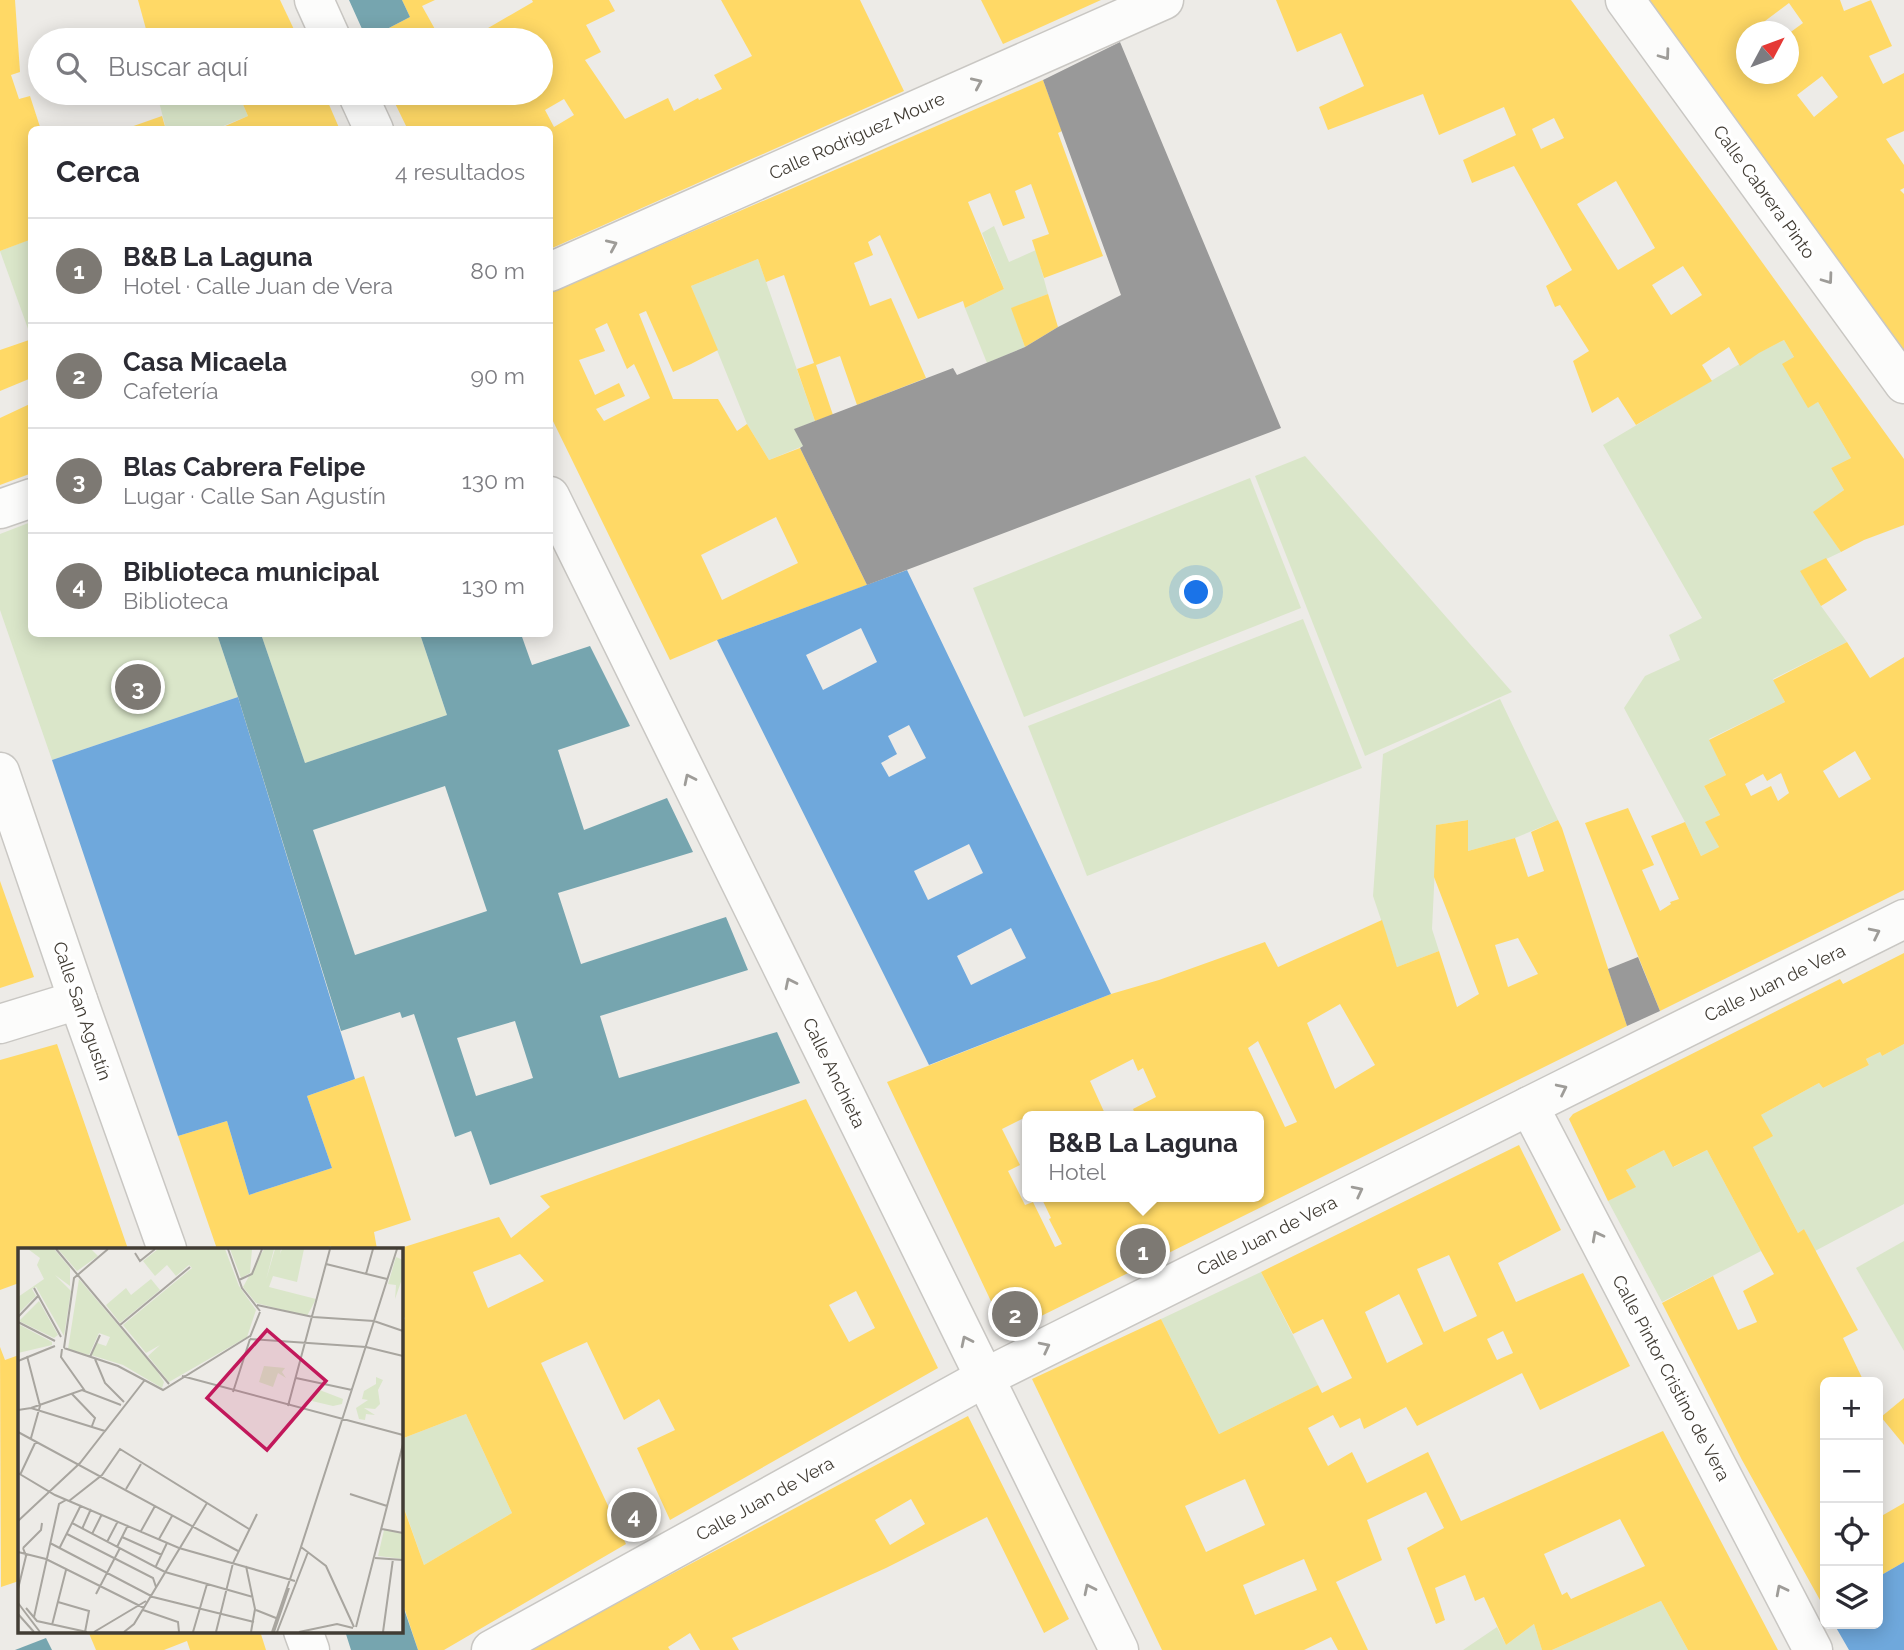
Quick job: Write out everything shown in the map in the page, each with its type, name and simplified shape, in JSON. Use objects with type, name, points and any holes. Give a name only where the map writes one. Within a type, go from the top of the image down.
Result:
[{"type":"street","points":[[314,0],[327,28]]},
{"type":"street","name":"Calle Rodriguez Moure","points":[[553,271],[1164,0]]},
{"type":"street","name":"Calle Cabrera Pinto","points":[[1625,0],[1904,384]]},
{"type":"street","points":[[363,105],[372,126]]},
{"type":"street","points":[[0,509],[28,499]]},
{"type":"street","name":"Calle Anchieta","points":[[553,502],[1119,1650]]},
{"type":"street","name":"Calle San Agustín","points":[[0,772],[167,1248]]},
{"type":"street","name":"Calle Juan de Vera","points":[[491,1650],[984,1378],[1904,919]]},
{"type":"street","points":[[0,1024],[78,1000]]},
{"type":"street","name":"Calle Pintor Cristino de Vera","points":[[1528,1106],[1813,1650]]},
{"type":"street","points":[[303,1632],[310,1650]]},
{"type":"green space","points":[[160,105],[243,105],[248,116],[223,126],[165,126]]},
{"type":"green space","points":[[994,226],[1009,262],[1036,250],[1048,294],[1012,308],[1025,347],[987,363],[965,308],[1004,289],[982,233]]},
{"type":"green space","points":[[28,240],[28,329],[0,251]]},
{"type":"green space","points":[[758,259],[815,421],[795,429],[803,446],[769,460],[747,424],[691,286]]},
{"type":"green space","points":[[1784,340],[1794,357],[1809,407],[1818,402],[1851,458],[1831,468],[1844,490],[1814,512],[1841,552],[1801,571],[1821,606],[1847,642],[1773,679],[1785,702],[1709,739],[1726,775],[1704,786],[1720,815],[1706,822],[1719,847],[1701,856],[1624,708],[1645,676],[1680,660],[1669,635],[1702,618],[1603,445]]},
{"type":"green space","points":[[1305,456],[1512,692],[1365,756],[1255,476]]},
{"type":"green space","points":[[1250,478],[1301,608],[1024,717],[973,588]]},
{"type":"green space","points":[[28,523],[28,637],[218,637],[238,697],[52,760],[0,610],[0,534]]},
{"type":"green space","points":[[1303,619],[1362,768],[1087,876],[1028,726]]},
{"type":"green space","points":[[262,637],[421,637],[447,715],[305,763]]},
{"type":"green space","points":[[1500,699],[1558,820],[1515,838],[1468,851],[1467,820],[1437,825],[1432,929],[1439,951],[1397,967],[1373,896],[1383,754]]},
{"type":"green space","points":[[1904,1044],[1904,1204],[1815,1251],[1804,1229],[1798,1233],[1753,1147],[1761,1115],[1819,1083],[1823,1088],[1869,1065],[1866,1059],[1880,1052],[1882,1056]]},
{"type":"green space","points":[[1664,1150],[1674,1167],[1707,1150],[1761,1251],[1662,1302],[1608,1201],[1635,1187],[1626,1170]]},
{"type":"green space","points":[[1904,1241],[1904,1351],[1856,1268]]},
{"type":"green space","points":[[1261,1272],[1318,1385],[1219,1434],[1161,1319]]},
{"type":"green space","points":[[466,1414],[512,1513],[424,1565],[402,1502],[402,1439]]},
{"type":"green space","points":[[1661,1601],[1688,1650],[1552,1650]]},
{"type":"green space","points":[[1534,1624],[1542,1650],[1463,1650],[1497,1627],[1506,1645]]},
{"type":"building: Viviendas","points":[[0,0],[15,0],[20,72],[11,75],[19,99],[28,97],[28,105],[33,105],[40,126],[28,126],[28,240],[0,251]]},
{"type":"building: Viviendas","points":[[138,0],[280,0],[293,28],[146,28]]},
{"type":"building: Viviendas","points":[[402,0],[435,0],[422,6],[434,28],[389,28],[410,17]]},
{"type":"building: Viviendas","points":[[532,0],[609,0],[615,11],[586,25],[601,52],[585,60],[625,119],[668,98],[674,111],[722,89],[714,75],[752,56],[721,0],[860,0],[904,91],[553,248],[553,126],[406,126],[396,105],[553,105],[553,28],[488,28],[533,2]],"holes":[[[564,99],[574,115],[554,127],[545,110]]]},
{"type":"building: Viviendas","points":[[981,0],[1101,0],[1003,44]]},
{"type":"building: Viviendas","points":[[1276,0],[1571,0],[1904,459],[1904,525],[1841,552],[1813,512],[1844,490],[1831,468],[1851,458],[1818,402],[1808,408],[1782,364],[1794,357],[1784,340],[1740,366],[1729,347],[1702,365],[1712,381],[1636,425],[1618,397],[1592,413],[1573,361],[1589,351],[1560,305],[1555,307],[1546,286],[1572,270],[1514,166],[1472,183],[1463,160],[1516,135],[1504,107],[1439,135],[1423,94],[1328,130],[1319,107],[1364,86],[1341,33],[1297,52]],"holes":[[[1554,118],[1564,138],[1541,149],[1532,129]],[[1616,181],[1655,248],[1618,270],[1577,204]],[[1683,266],[1702,295],[1671,315],[1652,285]]]},
{"type":"building: Viviendas","points":[[1648,0],[1840,0],[1844,11],[1871,0],[1892,46],[1869,56],[1883,84],[1904,73],[1904,131],[1886,139],[1904,165],[1904,188],[1900,190],[1904,194],[1904,351]],"holes":[[[1822,76],[1838,97],[1814,117],[1797,95]]]},
{"type":"building: Viviendas","points":[[1043,80],[1062,131],[1058,133],[1103,256],[1044,278],[1032,240],[1049,234],[1031,184],[1015,191],[1025,218],[1003,226],[990,193],[968,202],[1004,289],[965,308],[963,301],[918,319],[880,235],[868,242],[873,255],[854,263],[870,306],[891,298],[926,378],[857,405],[840,356],[816,365],[833,415],[815,421],[797,369],[814,363],[784,275],[766,282],[758,259],[691,286],[718,350],[691,364],[673,372],[646,311],[639,314],[673,399],[718,399],[737,431],[747,424],[769,460],[800,448],[867,585],[670,660],[553,421],[553,292]],"holes":[[[607,323],[627,369],[634,364],[650,398],[604,421],[596,409],[625,396],[619,383],[595,395],[579,360],[605,351],[595,329]],[[776,517],[798,563],[722,600],[701,555]]]},
{"type":"building: Viviendas","points":[[243,105],[329,105],[338,126],[225,126],[248,116]]},
{"type":"building: Viviendas","points":[[162,116],[165,126],[134,126]]},
{"type":"building: Viviendas","points":[[1048,294],[1058,327],[1025,347],[1011,308]]},
{"type":"building: Viviendas","points":[[28,340],[28,379],[0,391],[0,350]]},
{"type":"building: Viviendas","points":[[28,405],[28,474],[0,485],[0,418]]},
{"type":"building: Viviendas","points":[[1826,558],[1847,590],[1821,606],[1800,571]]},
{"type":"building: Viviendas","points":[[1847,642],[1870,678],[1904,657],[1904,890],[1660,1011],[1585,823],[1628,808],[1654,865],[1642,870],[1660,911],[1671,904],[1670,902],[1679,899],[1651,836],[1685,822],[1701,856],[1719,847],[1705,822],[1720,815],[1704,786],[1726,775],[1709,740],[1785,702],[1773,680]],"holes":[[[1855,751],[1871,779],[1839,798],[1823,771]],[[1781,773],[1789,793],[1778,801],[1771,786],[1751,796],[1745,784],[1763,774],[1767,781]]]},
{"type":"building: Viviendas","points":[[1468,820],[1468,851],[1515,838],[1528,877],[1544,871],[1531,832],[1558,820],[1627,1026],[1021,1326],[998,1316],[887,1082],[1111,994],[1265,942],[1278,967],[1382,920],[1397,967],[1439,951],[1457,1007],[1479,994],[1434,877],[1436,825]],"holes":[[[1518,938],[1538,974],[1508,987],[1495,945]],[[1340,1004],[1375,1065],[1335,1089],[1307,1023]],[[1258,1041],[1297,1122],[1285,1127],[1248,1048]]]},
{"type":"building: Viviendas","points":[[0,881],[34,977],[0,988]]},
{"type":"building: Viviendas","points":[[1904,953],[1904,1044],[1882,1056],[1880,1052],[1866,1059],[1869,1065],[1823,1088],[1819,1083],[1761,1115],[1773,1136],[1753,1147],[1798,1233],[1804,1229],[1858,1330],[1843,1338],[1862,1377],[1820,1377],[1820,1600],[1742,1460],[1662,1303],[1713,1276],[1738,1330],[1757,1322],[1743,1291],[1774,1274],[1707,1150],[1673,1167],[1664,1150],[1626,1170],[1636,1187],[1608,1201],[1569,1119],[1573,1114],[1840,979],[1843,984]]},
{"type":"building: Viviendas","points":[[57,1044],[128,1248],[18,1248],[18,1283],[0,1290],[0,1060]]},
{"type":"building: Viviendas","points":[[364,1076],[411,1220],[374,1232],[377,1248],[217,1248],[178,1136],[227,1121],[249,1195],[332,1168],[307,1096]]},
{"type":"building: Viviendas","points":[[806,1099],[938,1368],[670,1520],[637,1448],[675,1430],[659,1399],[624,1420],[587,1342],[541,1363],[626,1544],[444,1650],[418,1650],[402,1601],[402,1503],[424,1565],[512,1513],[466,1414],[402,1439],[402,1320],[405,1319],[402,1312],[401,1248],[499,1217],[511,1238],[550,1207],[540,1196]],"holes":[[[520,1254],[544,1281],[488,1308],[473,1272]],[[856,1291],[875,1328],[849,1342],[829,1305]]]},
{"type":"building: Viviendas","points":[[1519,1145],[1561,1230],[1498,1263],[1516,1302],[1583,1273],[1630,1366],[1540,1410],[1522,1373],[1417,1426],[1406,1407],[1364,1429],[1360,1418],[1340,1428],[1333,1415],[1308,1428],[1328,1466],[1352,1452],[1367,1483],[1428,1452],[1461,1521],[1663,1431],[1778,1650],[1688,1650],[1661,1601],[1552,1650],[1542,1650],[1534,1624],[1506,1645],[1484,1597],[1475,1601],[1465,1575],[1435,1588],[1445,1620],[1436,1624],[1407,1548],[1444,1528],[1426,1492],[1367,1520],[1382,1560],[1336,1582],[1368,1650],[1338,1650],[1331,1637],[1304,1650],[1162,1650],[1032,1379],[1161,1319],[1219,1434],[1318,1385],[1322,1393],[1352,1378],[1323,1319],[1293,1334],[1261,1272]],"holes":[[[1449,1255],[1477,1316],[1444,1332],[1417,1269]],[[1399,1294],[1423,1344],[1387,1363],[1365,1312]],[[1503,1331],[1513,1353],[1497,1360],[1487,1339]],[[1245,1479],[1265,1525],[1206,1552],[1185,1506]],[[1620,1519],[1645,1566],[1571,1599],[1567,1592],[1562,1595],[1544,1554]],[[1304,1559],[1317,1590],[1255,1615],[1243,1585]]]},
{"type":"building: Viviendas","points":[[0,1347],[5,1360],[18,1355],[18,1581],[1,1587]]},
{"type":"building: Viviendas","points":[[1904,1398],[1904,1445],[1883,1419],[1883,1415]]},
{"type":"building: Viviendas","points":[[968,1416],[1069,1619],[1044,1633],[987,1517],[886,1568],[732,1638],[739,1650],[700,1650],[690,1633],[668,1647],[670,1650],[529,1650]],"holes":[[[911,1499],[925,1524],[890,1545],[875,1520]]]},
{"type":"building: Viviendas","points":[[1904,1503],[1904,1562],[1883,1574],[1883,1566],[1883,1515]]},
{"type":"building: Viviendas","points":[[88,1632],[260,1632],[266,1650],[190,1650],[187,1641],[164,1650],[96,1650]]},
{"type":"building: Escuelas","points":[[907,570],[1111,994],[929,1065],[717,640]],"holes":[[[861,628],[877,662],[823,690],[806,655]],[[909,725],[926,758],[889,777],[881,763],[897,754],[888,736]],[[969,844],[983,873],[928,900],[914,871]],[[1011,928],[1026,958],[971,985],[957,956]]]},
{"type":"building: Escuelas","points":[[238,697],[355,1079],[307,1096],[332,1168],[249,1195],[227,1121],[178,1136],[52,760]]},
{"type":"building: Escuelas","points":[[1904,1562],[1904,1650],[1849,1650],[1837,1629],[1883,1629],[1883,1574]]},
{"type":"building: Público","points":[[349,0],[402,0],[410,17],[389,28],[362,28]]},
{"type":"building: Público","points":[[218,637],[262,637],[305,763],[447,715],[421,637],[522,637],[532,665],[590,646],[630,726],[558,750],[584,830],[667,798],[693,852],[558,893],[581,964],[726,917],[748,970],[600,1016],[619,1078],[777,1032],[800,1083],[490,1185],[471,1131],[455,1137],[414,1014],[402,1018],[400,1012],[341,1031]],"holes":[[[445,786],[487,911],[355,955],[313,830]],[[515,1021],[533,1078],[476,1096],[457,1038]]]},
{"type":"building: Público","points":[[402,1603],[418,1650],[351,1650],[345,1632],[402,1632]]},
{"type":"building: Público","points":[[46,1638],[52,1650],[15,1650]]},
{"type":"building: Industria","points":[[1120,42],[1281,428],[867,585],[800,448],[803,446],[794,429],[953,368],[957,375],[1025,347],[1121,295],[1043,80]]},
{"type":"building: Industria","points":[[1638,957],[1660,1011],[1627,1026],[1608,969]]},
{"type":"place","name":"Blas Cabrera Felipe","points":[[138,687]]},
{"type":"place","name":"B&B La Laguna","points":[[1143,1251]]},
{"type":"place","name":"Casa Micaela","points":[[1015,1314]]},
{"type":"place","name":"Biblioteca municipal","points":[[634,1515]]}]
